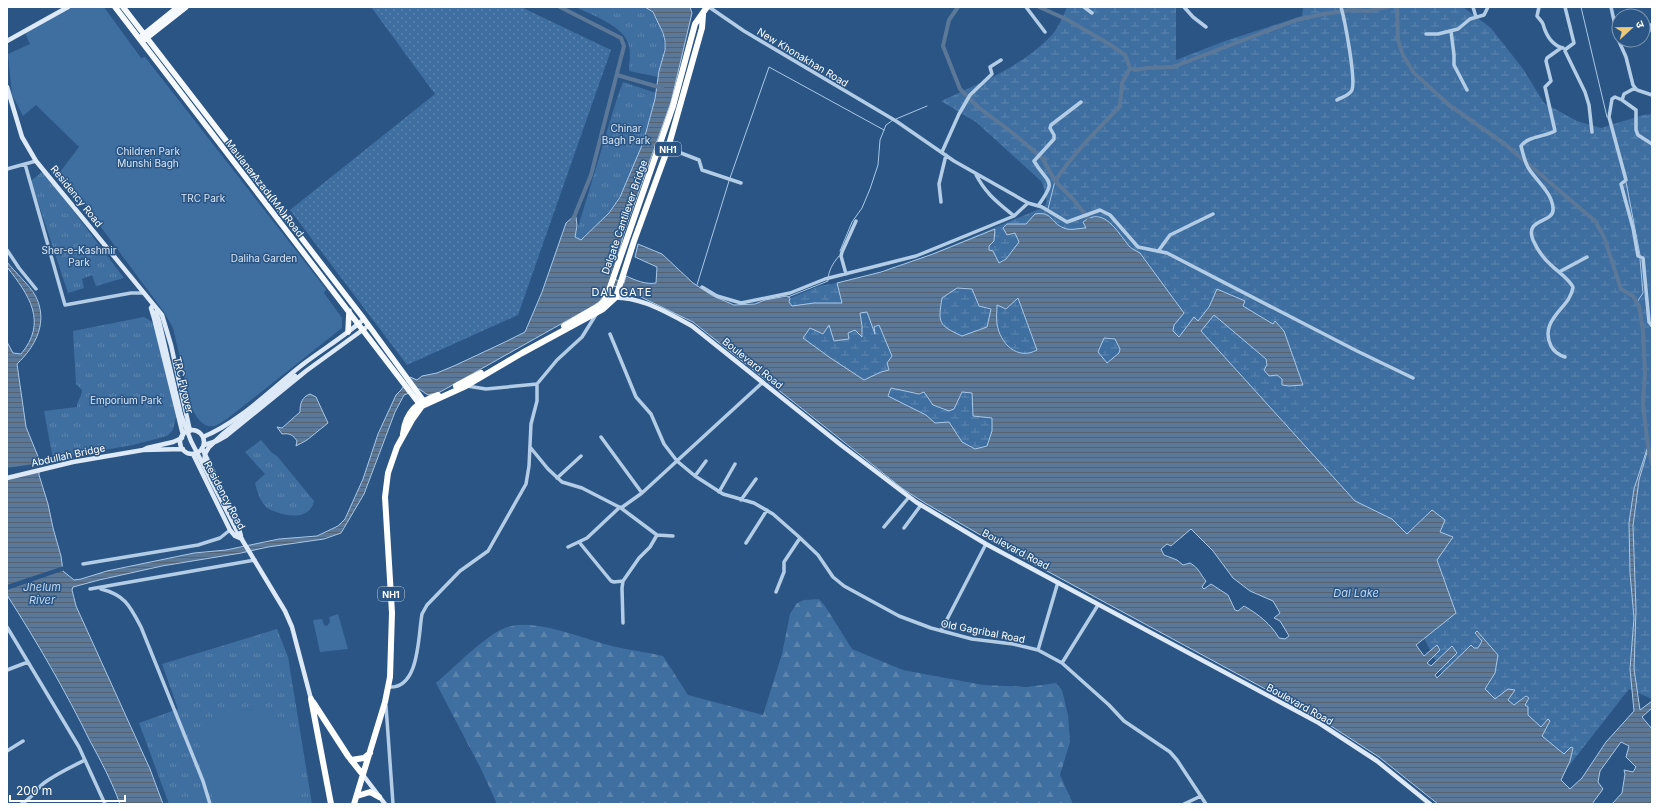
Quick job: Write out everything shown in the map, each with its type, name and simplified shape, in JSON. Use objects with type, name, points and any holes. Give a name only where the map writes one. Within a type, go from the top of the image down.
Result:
[{"type":"highway","name":"NH1","points":[[649,201],[668,148],[702,28],[703,15],[708,7]]},
{"type":"highway","name":"Dalgate Cantilever Bridge","points":[[606,298],[673,106],[695,24],[703,15]]},
{"type":"highway","points":[[642,198],[649,201]]},
{"type":"highway","name":"Dalgate Cantilever Bridge","points":[[617,294],[649,201]]},
{"type":"highway","name":"NH1","points":[[354,804],[385,702],[390,677],[392,613],[385,497],[388,473],[403,435],[422,401],[481,375],[598,312],[609,304],[617,294]]},
{"type":"highway","name":"NH1","points":[[422,401],[466,386],[481,375],[603,303],[606,298]]},
{"type":"highway","points":[[311,699],[351,760],[363,775]]},
{"type":"highway","points":[[311,699],[332,804]]},
{"type":"highway","points":[[351,760],[364,758],[370,753]]},
{"type":"highway","points":[[357,796],[370,792],[380,796]]},
{"type":"main road","points":[[7,40],[68,7]]},
{"type":"main road","name":"Maulana Azad (MA) Road","points":[[115,7],[349,311],[361,321]]},
{"type":"main road","name":"Maulana Azad (MA) Road","points":[[123,7],[422,401]]},
{"type":"main road","points":[[140,40],[178,7]]},
{"type":"main road","points":[[145,36],[186,7]]},
{"type":"main road","name":"Residency Road","points":[[7,87],[22,137],[36,160],[159,311],[165,323],[190,431]]},
{"type":"main road","name":"Boulevard Road","points":[[606,298],[617,294],[634,299],[670,314],[692,326],[841,445],[921,505],[986,544],[1319,723],[1377,760],[1430,804]]},
{"type":"main road","name":"Residency Road","points":[[153,305],[151,308],[182,436]]},
{"type":"main road","name":"TRC Flyover","points":[[153,305],[159,321],[181,415],[191,441],[242,540]]},
{"type":"main road","points":[[348,332],[349,311]]},
{"type":"main road","points":[[203,437],[231,422],[301,366],[361,321]]},
{"type":"main road","points":[[182,436],[181,446],[186,452],[193,454],[200,451],[203,447],[226,436],[306,371],[366,328]]},
{"type":"main road","points":[[297,374],[301,366]]},
{"type":"main road","points":[[204,466],[205,454],[209,447],[224,433],[297,374],[306,371]]},
{"type":"main road","points":[[143,450],[173,442],[190,431],[198,432],[203,437],[203,447]]},
{"type":"main road","name":"Residency Road","points":[[203,447],[238,525],[242,540]]},
{"type":"main road","points":[[143,450],[183,449]]},
{"type":"main road","name":"Abdullah Bridge","points":[[7,478],[74,462],[143,450]]},
{"type":"main road","name":"Residency Road","points":[[193,454],[230,530],[235,536],[242,540]]},
{"type":"main road","points":[[242,540],[288,618],[311,699]]},
{"type":"main road","points":[[363,775],[385,804]]},
{"type":"street","name":"New Khonakhan Road","points":[[708,7],[750,34],[896,121],[946,155],[1028,203],[1040,206],[1067,222],[1096,210],[1103,211],[1110,215],[1138,247],[1159,250]]},
{"type":"street","points":[[1026,7],[1045,32]]},
{"type":"street","points":[[1084,7],[1092,13]]},
{"type":"street","points":[[1185,7],[1193,17],[1206,27]]},
{"type":"street","points":[[1337,100],[1349,94],[1352,89],[1353,76],[1341,7]]},
{"type":"street","points":[[1473,7],[1476,17]]},
{"type":"street","points":[[1426,34],[1451,31],[1460,28],[1470,19],[1485,14],[1488,7]]},
{"type":"street","points":[[1539,7],[1538,16],[1543,24],[1544,30],[1555,46],[1564,48]]},
{"type":"street","points":[[1565,7],[1574,43],[1547,58],[1546,61],[1551,81],[1546,85],[1546,92],[1555,130],[1552,133],[1532,139],[1522,144],[1521,147],[1526,162],[1547,193],[1554,210],[1550,216],[1535,225],[1531,231],[1537,248],[1550,265],[1572,285],[1573,290],[1550,324],[1548,336],[1551,347],[1555,352],[1565,357]]},
{"type":"street","points":[[1451,31],[1454,65],[1467,90]]},
{"type":"street","points":[[1564,48],[1565,53],[1586,95],[1592,132]]},
{"type":"street","points":[[1622,48],[1631,81],[1635,88],[1652,95]]},
{"type":"street","points":[[942,152],[959,114],[970,95],[992,74],[990,67],[1001,60]]},
{"type":"street","points":[[1622,100],[1624,94],[1635,88]]},
{"type":"street","points":[[1652,144],[1638,135],[1636,130],[1636,110],[1622,100],[1615,97],[1612,98],[1610,117],[1640,256],[1643,258],[1650,309],[1649,322],[1652,326]]},
{"type":"street","points":[[1040,206],[1050,185],[1047,177],[1035,160],[1054,138],[1050,128],[1051,125],[1081,102]]},
{"type":"street","points":[[668,148],[699,160],[702,170],[741,184]]},
{"type":"street","points":[[941,202],[939,184],[946,155]]},
{"type":"street","points":[[7,169],[36,160]]},
{"type":"street","points":[[25,164],[65,305],[131,293],[144,293]]},
{"type":"street","points":[[975,172],[982,188],[1014,216]]},
{"type":"street","points":[[702,287],[717,296],[736,302],[745,302],[790,293],[825,279],[916,256],[1014,216],[1028,203]]},
{"type":"street","points":[[1213,214],[1170,235],[1159,250],[1168,253],[1357,351],[1413,378]]},
{"type":"street","points":[[846,274],[841,256],[856,221]]},
{"type":"street","points":[[7,250],[36,289]]},
{"type":"street","points":[[1559,272],[1586,257]]},
{"type":"street","points":[[466,386],[486,390],[536,384],[557,360],[582,337],[598,312]]},
{"type":"street","name":"Old Gagribal Road","points":[[610,334],[636,397],[651,414],[664,444],[677,461],[695,476],[723,494],[754,503],[767,510],[818,555],[833,577],[844,586],[900,616],[941,631],[972,639],[1013,644],[1038,650],[1062,663],[1109,705],[1124,721],[1170,752],[1177,760],[1206,804]]},
{"type":"street","points":[[568,547],[587,538],[620,507],[642,493],[763,382]]},
{"type":"street","points":[[388,687],[394,688],[399,686],[412,674],[422,614],[427,605],[460,571],[485,555],[498,535],[526,484],[531,424],[537,401],[536,384]]},
{"type":"street","points":[[600,437],[642,493]]},
{"type":"street","points":[[530,447],[557,478],[568,484],[582,488],[620,507],[657,535],[673,536]]},
{"type":"street","points":[[557,478],[581,456]]},
{"type":"street","points":[[695,476],[706,461]]},
{"type":"street","points":[[719,492],[735,464]]},
{"type":"street","points":[[741,500],[756,479]]},
{"type":"street","points":[[884,527],[909,497]]},
{"type":"street","points":[[904,528],[921,505]]},
{"type":"street","points":[[746,543],[767,510]]},
{"type":"street","points":[[83,564],[198,545],[220,538],[230,530]]},
{"type":"street","points":[[623,623],[622,588],[624,581],[639,558],[650,548],[657,535]]},
{"type":"street","points":[[776,592],[784,572],[784,562],[800,538]]},
{"type":"street","points":[[578,542],[611,580],[614,582],[624,581]]},
{"type":"street","points":[[941,631],[986,544]]},
{"type":"street","points":[[90,589],[254,559]]},
{"type":"street","points":[[1038,650],[1058,582]]},
{"type":"street","points":[[100,590],[112,592],[124,599],[142,627],[203,781],[210,804]]},
{"type":"street","points":[[1062,663],[1098,605]]},
{"type":"street","points":[[7,627],[85,760],[105,804]]},
{"type":"street","points":[[7,670],[28,662]]},
{"type":"street","points":[[385,702],[393,804]]},
{"type":"street","points":[[7,751],[24,741]]},
{"type":"street","points":[[21,804],[28,801],[38,788],[45,782],[85,760]]},
{"type":"street","points":[[1184,804],[1201,796]]},
{"type":"green space","points":[[66,7],[104,7],[141,58],[145,57],[326,289],[324,293],[342,318],[342,328],[227,419],[215,426],[206,425],[203,423],[197,417],[191,406],[173,328],[164,312],[60,172],[79,147],[36,105],[23,116],[12,95],[8,54],[30,44],[24,30]]},
{"type":"green space","points":[[371,7],[521,7],[611,50],[518,315],[407,365],[290,210],[435,94]]},
{"type":"green space","points":[[576,7],[645,7],[650,11],[655,16],[662,31],[664,44],[662,63],[658,77],[629,71],[630,55],[629,46],[626,39],[615,27]]},
{"type":"green space","points":[[1067,7],[1176,7],[1176,60],[1225,41],[1302,16],[1303,7],[1463,7],[1491,28],[1523,69],[1544,103],[1577,121],[1601,128],[1643,115],[1652,114],[1652,699],[1629,689],[1568,767],[1445,680],[1375,540],[1201,479],[1131,535],[732,323],[819,286],[879,276],[1044,207],[1047,201],[1042,182],[976,122],[941,101],[999,74],[1026,57],[1054,33]]},
{"type":"green space","name":"Chinar Bagh Park","points":[[623,82],[656,93],[655,99],[637,158],[625,186],[606,216],[581,240],[575,237]]},
{"type":"green space","name":"Sher-e-Kashmir Park","points":[[43,171],[124,278],[96,286],[92,275],[82,279],[84,288],[68,293],[31,181]]},
{"type":"green space","name":"Emporium Park","points":[[144,317],[154,323],[176,417],[173,430],[167,436],[133,445],[53,459],[44,411],[77,407],[82,392],[76,384],[73,331]]},
{"type":"green space","points":[[261,440],[271,452],[277,456],[314,501],[312,507],[308,511],[303,514],[285,515],[269,509],[262,502],[255,483],[265,474],[245,452]]},
{"type":"green space","points":[[819,599],[852,649],[903,670],[983,685],[1027,687],[1056,683],[1062,690],[1068,715],[1070,742],[1060,775],[1073,804],[497,804],[481,769],[436,683],[481,643],[500,630],[519,625],[532,625],[560,630],[612,646],[663,656],[688,695],[763,715],[782,654],[790,614],[797,603],[804,600]]},
{"type":"green space","points":[[338,614],[348,649],[320,652],[313,620],[322,619],[324,625],[327,626],[330,622],[329,617]]},
{"type":"green space","points":[[277,629],[288,657],[312,804],[169,804],[139,723],[178,709],[162,664]]},
{"type":"green space","points":[[250,709],[266,711],[281,718],[294,731],[302,747],[304,765],[299,783],[289,798],[280,804],[222,804],[210,791],[203,778],[200,764],[201,746],[198,745],[206,729],[209,730],[228,715]]},
{"type":"water","name":"Dal Lake","points":[[645,7],[690,7],[692,13],[671,102],[624,233],[612,278],[624,283],[626,276],[644,283],[656,283],[657,267],[635,257],[638,244],[662,254],[693,283],[713,296],[734,305],[755,304],[765,300],[787,296],[790,298],[789,302],[792,306],[814,303],[842,303],[837,283],[881,272],[933,254],[995,229],[994,241],[989,246],[989,250],[993,251],[999,263],[1006,259],[1019,242],[1015,233],[1007,235],[1003,228],[1007,224],[1026,224],[1035,214],[1045,214],[1059,226],[1066,229],[1086,228],[1083,222],[1091,218],[1098,217],[1104,219],[1115,228],[1129,246],[1140,253],[1184,313],[1174,325],[1173,331],[1179,337],[1194,317],[1198,321],[1209,307],[1217,289],[1245,301],[1243,306],[1273,324],[1275,321],[1284,331],[1303,385],[1282,385],[1282,379],[1277,375],[1269,376],[1264,370],[1267,365],[1266,359],[1214,315],[1201,331],[1355,501],[1392,519],[1407,534],[1432,510],[1445,520],[1440,532],[1453,537],[1437,560],[1456,613],[1416,645],[1424,656],[1437,645],[1440,650],[1427,663],[1431,666],[1452,646],[1457,653],[1435,675],[1437,678],[1471,645],[1474,648],[1478,648],[1482,641],[1475,633],[1477,631],[1498,655],[1495,673],[1485,689],[1495,699],[1508,689],[1515,690],[1508,700],[1514,705],[1526,696],[1529,698],[1525,705],[1528,707],[1528,715],[1541,727],[1548,719],[1550,721],[1542,736],[1564,754],[1571,747],[1573,748],[1570,761],[1561,780],[1570,789],[1582,778],[1606,742],[1634,711],[1630,669],[1634,618],[1630,573],[1629,523],[1634,489],[1648,446],[1639,480],[1633,526],[1636,610],[1634,669],[1640,710],[1652,701],[1652,708],[1642,717],[1652,729],[1652,804],[1612,804],[1622,793],[1625,774],[1624,770],[1633,772],[1636,767],[1626,757],[1629,746],[1621,742],[1600,771],[1598,782],[1603,789],[1592,804],[1438,804],[1379,757],[1331,726],[984,537],[925,503],[903,489],[693,322],[622,288],[609,285],[600,301],[593,306],[440,392],[428,395],[419,389],[404,395],[395,412],[364,494],[341,533],[324,539],[268,547],[162,566],[73,587],[72,590],[76,606],[150,769],[163,804],[120,804],[106,772],[71,703],[40,648],[7,595],[7,342],[13,353],[21,354],[29,342],[33,331],[34,320],[28,298],[7,267],[7,262],[30,287],[35,295],[41,314],[35,341],[17,364],[26,427],[39,459],[39,475],[61,556],[63,571],[74,580],[107,571],[194,553],[226,550],[279,539],[317,536],[338,526],[345,519],[363,479],[378,434],[396,395],[410,377],[417,380],[422,376],[437,373],[525,332],[542,292],[566,223],[573,217],[576,217],[577,226],[575,237],[581,240],[609,213],[620,197],[643,143],[655,99],[659,71],[665,50],[663,33],[653,12]],"holes":[[[957,288],[972,289],[979,306],[991,309],[987,327],[962,336],[948,329],[944,326],[940,318],[942,298]],[[1018,298],[1037,350],[1030,353],[1016,352],[1006,343],[1002,338],[997,324],[997,305],[1006,309]],[[867,312],[875,334],[874,327],[879,325],[892,356],[887,363],[889,370],[864,380],[803,338],[810,328],[823,334],[829,325],[834,341],[849,339],[848,333],[855,330],[862,337],[860,313]],[[1104,338],[1115,339],[1120,349],[1119,353],[1107,363],[1098,352]],[[891,388],[919,394],[924,392],[933,405],[949,411],[954,409],[962,392],[972,393],[973,416],[992,418],[992,431],[987,446],[975,449],[962,442],[949,422],[935,423],[926,415],[888,396]],[[1191,529],[1213,551],[1233,578],[1250,591],[1273,601],[1280,613],[1274,618],[1280,621],[1289,636],[1285,639],[1279,638],[1264,620],[1244,606],[1238,611],[1235,610],[1228,595],[1211,584],[1204,589],[1202,587],[1206,581],[1195,567],[1190,563],[1183,565],[1177,560],[1164,555],[1161,549],[1167,544],[1171,546]]]},
{"type":"water","points":[[310,394],[316,397],[328,423],[307,440],[296,446],[297,441],[294,437],[289,434],[282,434],[277,427],[282,428],[300,412],[302,401]]},
{"type":"pier","points":[[41,463],[41,471],[7,477],[7,468]]},
{"type":"pier","points":[[64,566],[65,570],[7,590],[7,585]]},
{"type":"waterway","points":[[560,7],[621,38],[624,46],[591,175],[572,222]]},
{"type":"waterway","points":[[958,7],[949,20],[943,46],[960,89],[978,107],[1014,134],[1043,159],[1055,181],[1073,199],[1088,218]]},
{"type":"waterway","points":[[1039,7],[1066,19],[1109,44],[1125,55],[1130,68],[1135,70],[1173,67],[1296,20],[1323,14],[1352,10],[1368,11],[1387,7]]},
{"type":"waterway","points":[[1397,7],[1398,40],[1403,55],[1414,73],[1449,105],[1506,145],[1595,221],[1604,237],[1621,289],[1633,296],[1639,306],[1643,331],[1645,372],[1643,405],[1648,446],[1652,464]]},
{"type":"waterway","points":[[1581,7],[1607,117]]},
{"type":"waterway","points":[[730,178],[769,67],[884,130]]},
{"type":"waterway","points":[[1055,181],[1084,144],[1120,106],[1122,83],[1130,68]]},
{"type":"waterway","points":[[617,75],[662,88]]},
{"type":"waterway","points":[[896,119],[927,106]]},
{"type":"waterway","points":[[840,251],[852,222],[862,208],[870,189],[878,165],[880,140],[886,125],[893,120]]},
{"type":"waterway","points":[[697,285],[729,181]]},
{"type":"waterway","points":[[1048,209],[1055,181]]},
{"type":"waterway","points":[[1626,182],[1640,255]]},
{"type":"waterway","points":[[788,297],[828,281],[831,267],[839,256]]},
{"type":"waterway","points":[[1637,302],[1643,293],[1640,259]]},
{"type":"district","name":"DAL GATE","points":[[622,292]]},
{"type":"park label","name":"Children Park Munshi Bagh","points":[[148,156]]},
{"type":"park label","name":"TRC Park","points":[[203,198]]},
{"type":"park label","name":"Daliha Garden","points":[[264,258]]},
{"type":"water label","name":"Jhelum River","points":[[42,593]]}]
